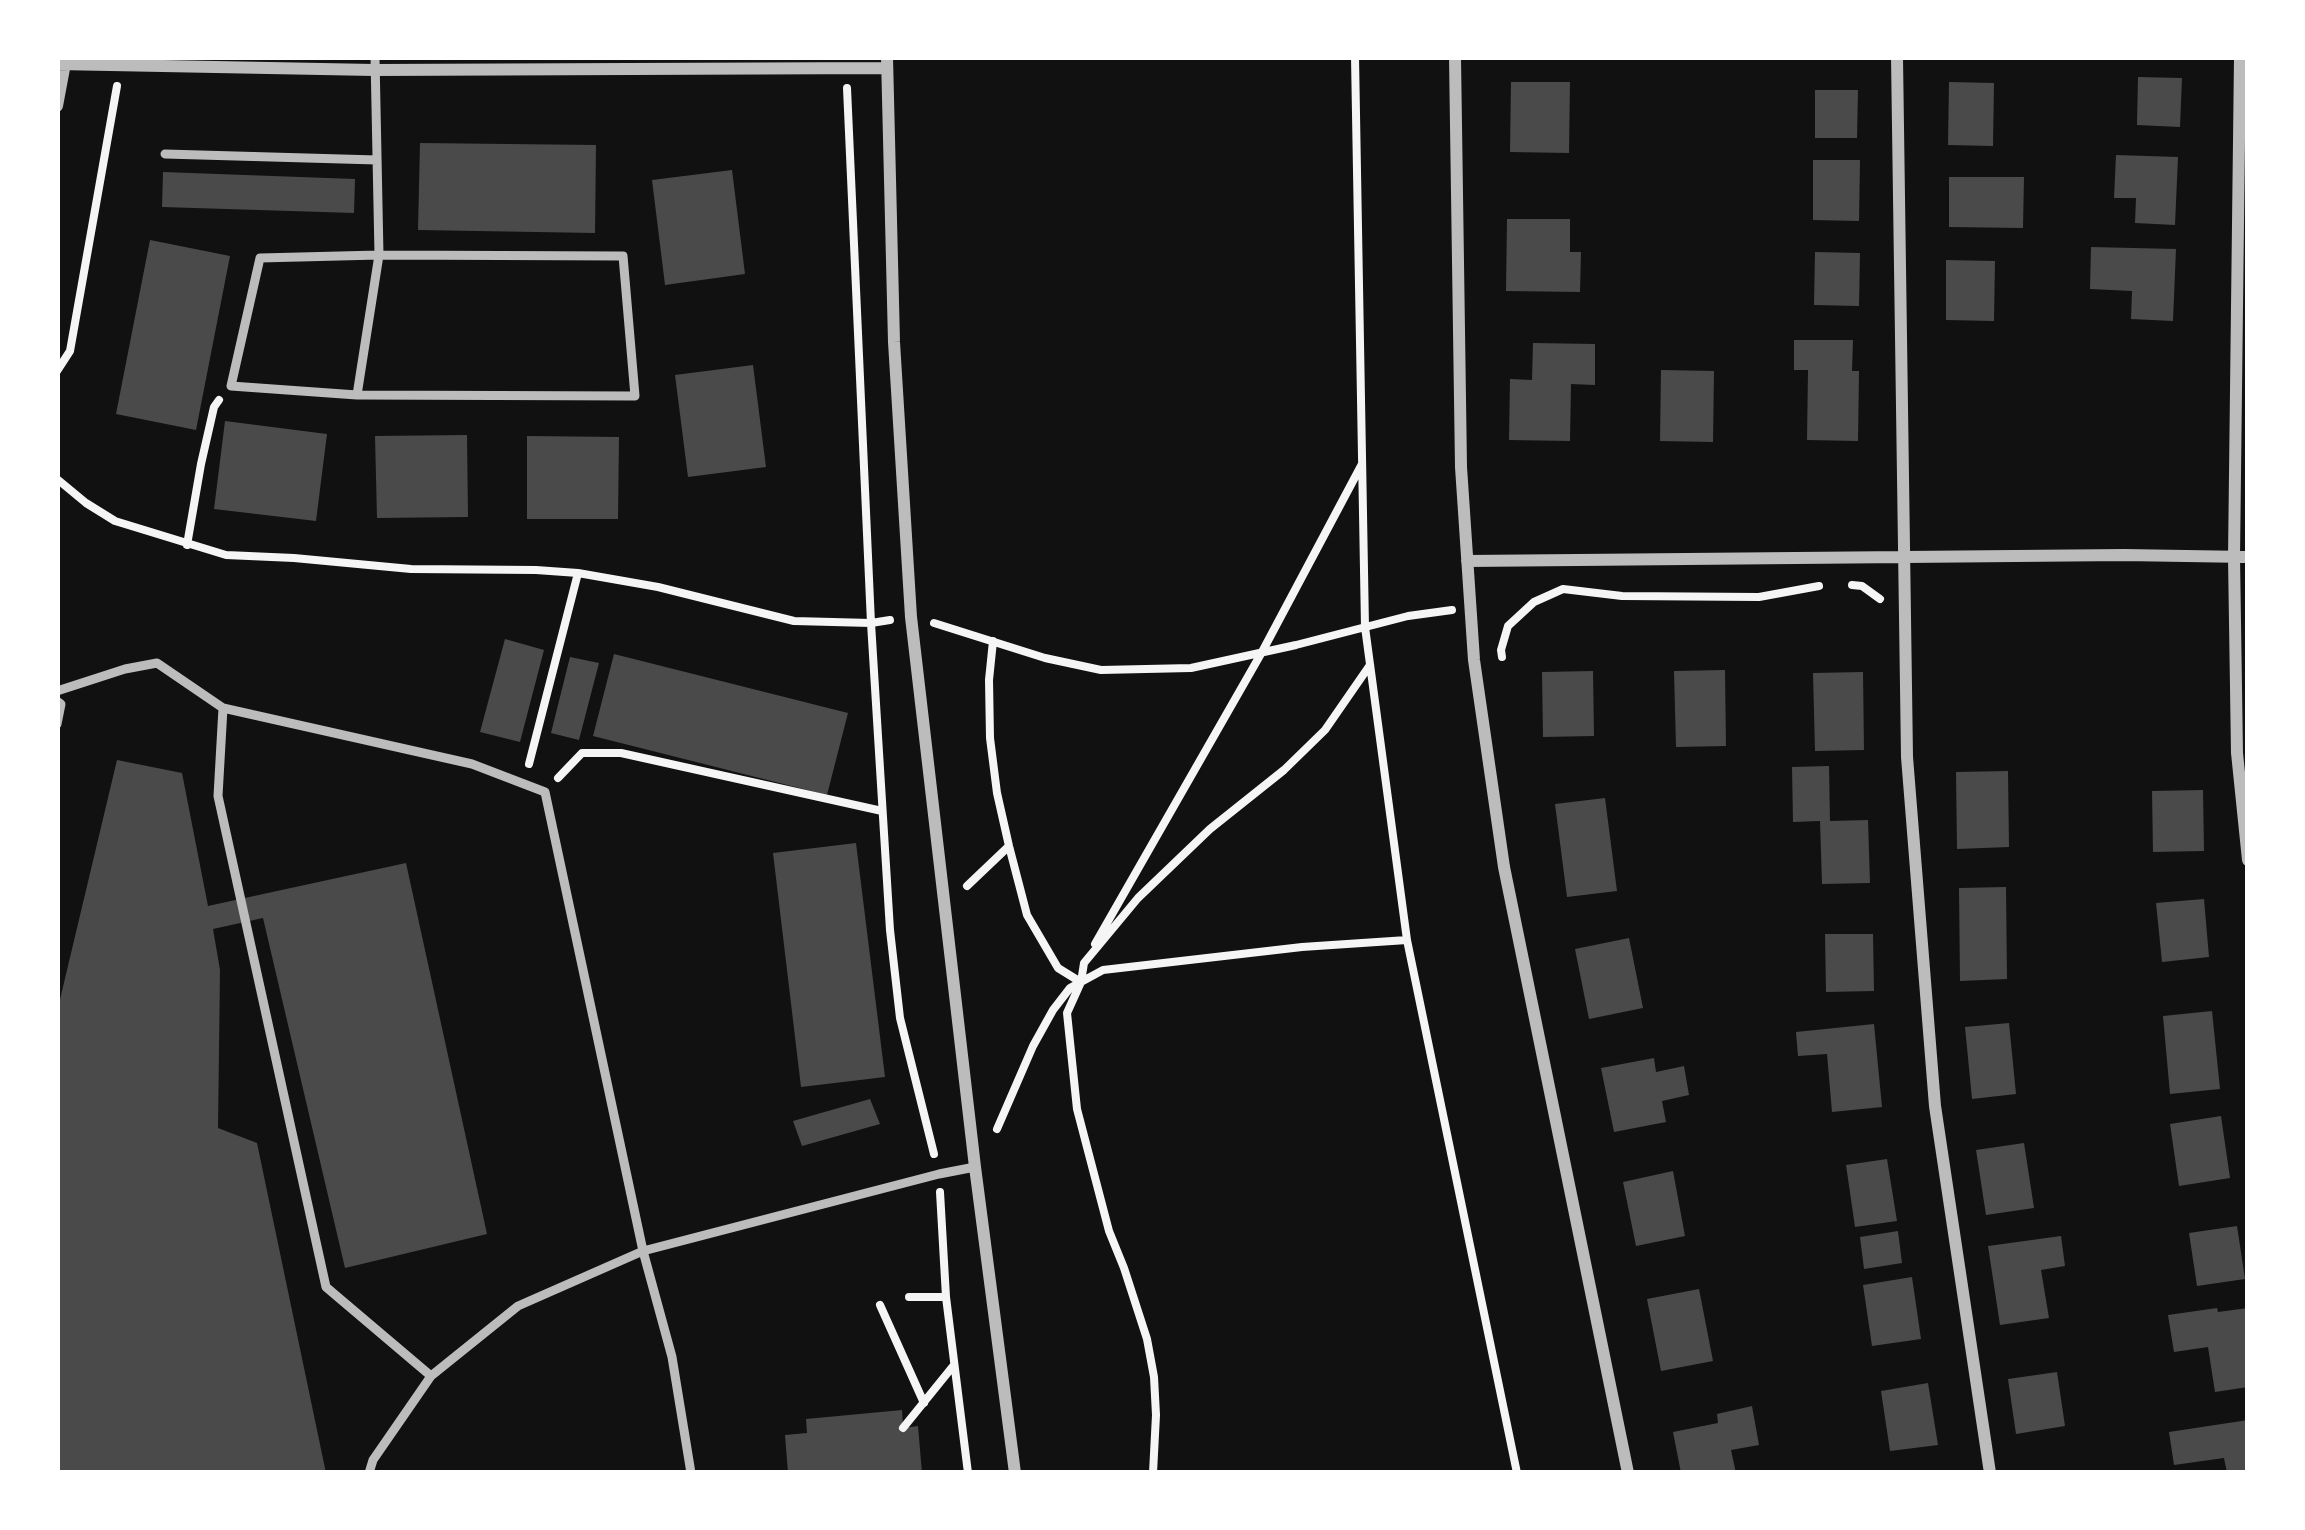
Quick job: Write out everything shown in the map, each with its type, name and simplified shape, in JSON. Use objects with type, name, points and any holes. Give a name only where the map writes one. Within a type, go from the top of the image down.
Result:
[{"type":"street","points":[[1455,57],[1461,444],[1474,659],[1504,867],[1628,1473]]},
{"type":"street","points":[[1897,57],[1907,757],[1935,1106],[1990,1473]]},
{"type":"street","points":[[2240,57],[2237,753],[2248,860]]},
{"type":"street","points":[[57,106],[63,62],[846,70],[887,62],[894,342],[911,616],[1015,1473]]},
{"type":"street","points":[[1467,561],[2241,557]]},
{"type":"lane","points":[[357,395],[379,255],[374,63]]},
{"type":"lane","points":[[165,154],[377,160]]},
{"type":"lane","points":[[623,256],[635,396],[357,395],[231,386],[260,258],[623,256]]},
{"type":"lane","points":[[57,691],[157,663],[223,708],[472,764],[545,792],[643,1251],[672,1357],[691,1473]]},
{"type":"lane","points":[[57,701],[61,704],[57,724]]},
{"type":"lane","points":[[223,708],[218,796],[326,1287],[431,1376]]},
{"type":"lane","points":[[369,1473],[373,1460],[431,1376],[518,1306],[643,1251],[975,1167]]},
{"type":"path","points":[[1355,57],[1365,627],[1407,940],[1516,1473]]},
{"type":"path","points":[[57,371],[70,351],[121,65]]},
{"type":"path","points":[[846,70],[890,930],[900,1018],[938,1174],[946,1298],[968,1473]]},
{"type":"path","points":[[187,544],[214,407],[231,386]]},
{"type":"path","points":[[1154,1473],[1156,1415],[1147,1339],[1108,1231],[1077,1109],[1067,1013],[1084,963],[1262,652],[1362,462]]},
{"type":"path","points":[[57,478],[116,521],[226,555],[411,569],[578,573],[658,587],[794,621],[871,623],[911,616],[1045,658],[1101,670],[1191,668],[1408,616],[1471,608]]},
{"type":"path","points":[[524,784],[578,573]]},
{"type":"path","points":[[1503,670],[1501,650],[1508,626],[1534,602],[1563,589],[1622,596],[1759,597],[1836,582],[1862,586],[1886,603],[1905,602]]},
{"type":"path","points":[[993,641],[990,738],[1009,845],[1028,915],[1058,968],[1081,982]]},
{"type":"path","points":[[1084,963],[1138,898],[1325,730],[1370,664]]},
{"type":"path","points":[[545,792],[582,753],[621,753],[882,811]]},
{"type":"path","points":[[965,888],[1009,845]]},
{"type":"path","points":[[975,1167],[1053,1010],[1070,988],[1103,970],[1407,940]]},
{"type":"path","points":[[909,1297],[946,1298]]},
{"type":"path","points":[[880,1304],[925,1402]]},
{"type":"path","points":[[904,1427],[956,1364]]},
{"type":"building","points":[[2138,77],[2182,78],[2180,127],[2137,125]]},
{"type":"building","points":[[1511,82],[1570,82],[1569,153],[1510,152]]},
{"type":"building","points":[[1949,82],[1994,83],[1993,146],[1948,145]]},
{"type":"building","points":[[1815,90],[1858,90],[1857,138],[1815,138]]},
{"type":"building","points":[[420,143],[596,145],[595,233],[418,230]]},
{"type":"building","points":[[2116,155],[2178,157],[2175,225],[2135,223],[2136,198],[2114,198]]},
{"type":"building","points":[[1813,160],[1860,160],[1859,221],[1813,220]]},
{"type":"building","points":[[732,170],[745,274],[665,285],[652,180]]},
{"type":"building","points":[[163,172],[355,179],[354,213],[162,207]]},
{"type":"building","points":[[1949,177],[2024,177],[2023,228],[1949,227]]},
{"type":"building","points":[[1507,219],[1570,219],[1570,252],[1581,252],[1580,292],[1506,291]]},
{"type":"building","points":[[150,240],[230,256],[196,430],[116,414]]},
{"type":"building","points":[[2091,247],[2176,249],[2173,321],[2131,319],[2132,291],[2090,289]]},
{"type":"building","points":[[1815,252],[1860,253],[1859,306],[1814,305]]},
{"type":"building","points":[[1946,260],[1995,261],[1994,321],[1946,320]]},
{"type":"building","points":[[1794,340],[1853,340],[1852,371],[1859,371],[1858,441],[1807,440],[1808,370],[1794,370]]},
{"type":"building","points":[[1533,343],[1595,344],[1595,385],[1571,384],[1570,441],[1509,440],[1510,379],[1532,380]]},
{"type":"building","points":[[753,365],[766,467],[688,477],[675,375]]},
{"type":"building","points":[[1661,370],[1714,371],[1713,442],[1660,441]]},
{"type":"building","points":[[225,421],[327,434],[316,521],[214,509]]},
{"type":"building","points":[[467,435],[468,517],[377,518],[375,436]]},
{"type":"building","points":[[527,436],[619,437],[618,519],[527,519]]},
{"type":"building","points":[[505,639],[544,650],[520,742],[480,732]]},
{"type":"building","points":[[614,654],[848,713],[827,795],[593,736]]},
{"type":"building","points":[[570,657],[599,663],[579,740],[551,733]]},
{"type":"building","points":[[1725,670],[1726,746],[1676,747],[1674,671]]},
{"type":"building","points":[[1593,671],[1594,736],[1543,737],[1542,672]]},
{"type":"building","points":[[1863,672],[1864,750],[1815,751],[1813,673]]},
{"type":"building","points":[[117,760],[182,773],[208,906],[406,863],[487,1234],[345,1268],[263,918],[213,929],[220,970],[218,1128],[257,1143],[326,1473],[57,1473],[57,1012]]},
{"type":"building","points":[[1829,766],[1830,821],[1868,820],[1870,883],[1822,884],[1820,821],[1793,822],[1792,767]]},
{"type":"building","points":[[2008,771],[2009,847],[1957,849],[1956,772]]},
{"type":"building","points":[[2203,790],[2204,851],[2153,852],[2152,791]]},
{"type":"building","points":[[1605,798],[1617,891],[1567,897],[1555,804]]},
{"type":"building","points":[[856,843],[885,1077],[801,1087],[773,853]]},
{"type":"building","points":[[2006,887],[2007,979],[1960,981],[1959,888]]},
{"type":"building","points":[[2204,899],[2209,957],[2162,962],[2156,903]]},
{"type":"building","points":[[1825,934],[1873,934],[1874,991],[1826,992]]},
{"type":"building","points":[[1629,938],[1643,1008],[1589,1019],[1575,949]]},
{"type":"building","points":[[2212,1011],[2220,1089],[2170,1094],[2163,1016]]},
{"type":"building","points":[[2009,1023],[2016,1094],[1972,1099],[1965,1027]]},
{"type":"building","points":[[1874,1024],[1882,1107],[1832,1112],[1827,1054],[1798,1056],[1796,1032]]},
{"type":"building","points":[[1654,1058],[1656,1072],[1684,1066],[1689,1095],[1662,1101],[1666,1122],[1614,1132],[1601,1068]]},
{"type":"building","points":[[870,1099],[880,1124],[802,1146],[793,1121]]},
{"type":"building","points":[[2221,1116],[2230,1178],[2179,1186],[2170,1124]]},
{"type":"building","points":[[2024,1143],[2034,1208],[1986,1215],[1976,1150]]},
{"type":"building","points":[[1887,1159],[1897,1221],[1855,1227],[1846,1165]]},
{"type":"building","points":[[1673,1171],[1685,1236],[1636,1246],[1623,1182]]},
{"type":"building","points":[[2237,1226],[2245,1279],[2197,1286],[2189,1233]]},
{"type":"building","points":[[1898,1231],[1902,1263],[1864,1269],[1860,1237]]},
{"type":"building","points":[[2061,1236],[2065,1266],[2041,1270],[2049,1318],[2000,1325],[1988,1246]]},
{"type":"building","points":[[1912,1277],[1921,1339],[1872,1346],[1863,1285]]},
{"type":"building","points":[[1699,1289],[1713,1361],[1661,1371],[1647,1299]]},
{"type":"building","points":[[2217,1308],[2218,1312],[2248,1308],[2248,1387],[2215,1392],[2208,1347],[2174,1352],[2168,1315]]},
{"type":"building","points":[[2057,1372],[2065,1426],[2016,1434],[2008,1379]]},
{"type":"building","points":[[1928,1383],[1938,1445],[1890,1451],[1881,1391]]},
{"type":"building","points":[[1752,1406],[1759,1445],[1731,1450],[1736,1473],[1681,1473],[1673,1432],[1718,1423],[1717,1414]]},
{"type":"building","points":[[902,1410],[903,1428],[918,1426],[922,1473],[788,1473],[785,1435],[807,1433],[806,1419]]},
{"type":"building","points":[[2248,1420],[2248,1473],[2227,1473],[2224,1458],[2174,1465],[2169,1432]]}]
